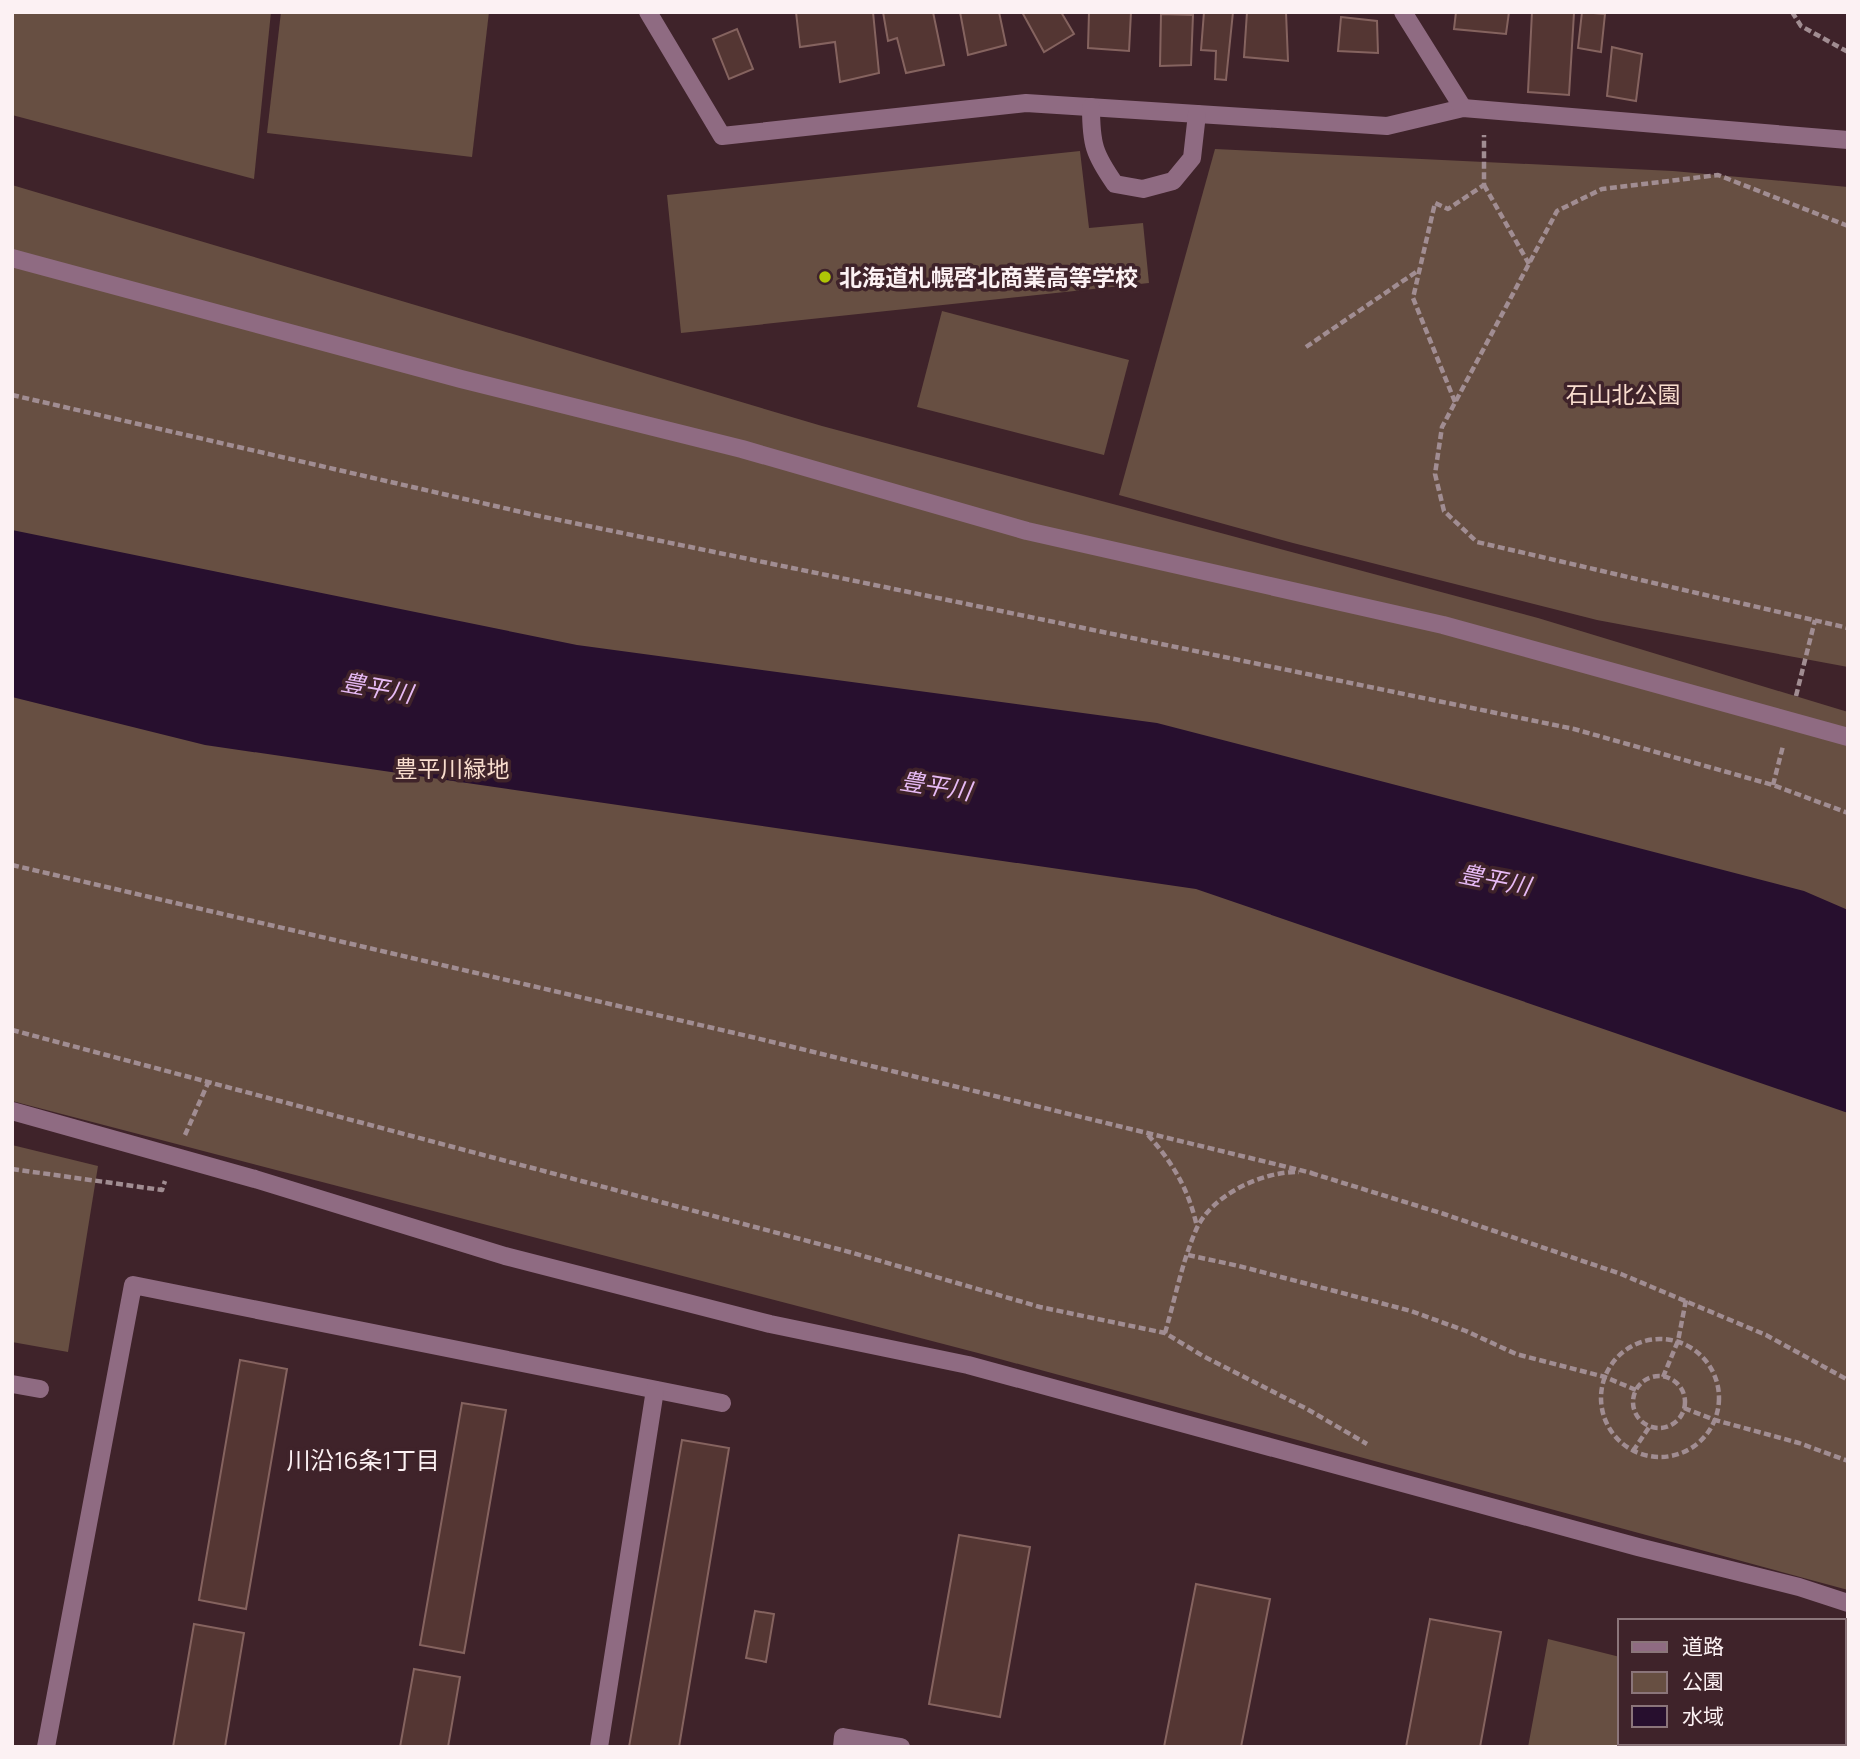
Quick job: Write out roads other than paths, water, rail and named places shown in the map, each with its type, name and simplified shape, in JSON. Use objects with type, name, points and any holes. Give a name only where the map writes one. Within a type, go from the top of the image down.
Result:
[{"type":"street","points":[[648,12],[722,136],[1026,103],[1387,126],[1464,108],[1848,141]]},
{"type":"street","points":[[1403,12],[1464,108]]},
{"type":"street","points":[[1091,107],[1091,135],[1097,159],[1115,184],[1143,189],[1172,181],[1192,158],[1197,114]]},
{"type":"street","points":[[12,258],[461,379],[742,449],[1027,531],[1443,625],[1848,737]]},
{"type":"street","points":[[12,1111],[256,1179],[505,1256],[770,1324],[968,1365],[1626,1543],[1799,1587],[1848,1603]]},
{"type":"street","points":[[46,1747],[133,1285],[722,1403]]},
{"type":"street","points":[[12,1384],[40,1389]]},
{"type":"street","points":[[599,1747],[655,1390]]},
{"type":"street","points":[[842,1747],[844,1737],[901,1747]]},
{"type":"water","name":"豊平川","points":[[12,530],[577,645],[1157,723],[1804,891],[1848,910],[1848,1113],[1196,889],[205,745],[12,697]]},
{"type":"place","name":"北海道札幌啓北商業高等学校","points":[[825,277]]},
{"type":"district","name":"川沿16条1丁目","points":[[363,1459]]},
{"type":"park label","name":"石山北公園","points":[[1623,394]]},
{"type":"park label","name":"豊平川緑地","points":[[452,768]]}]
